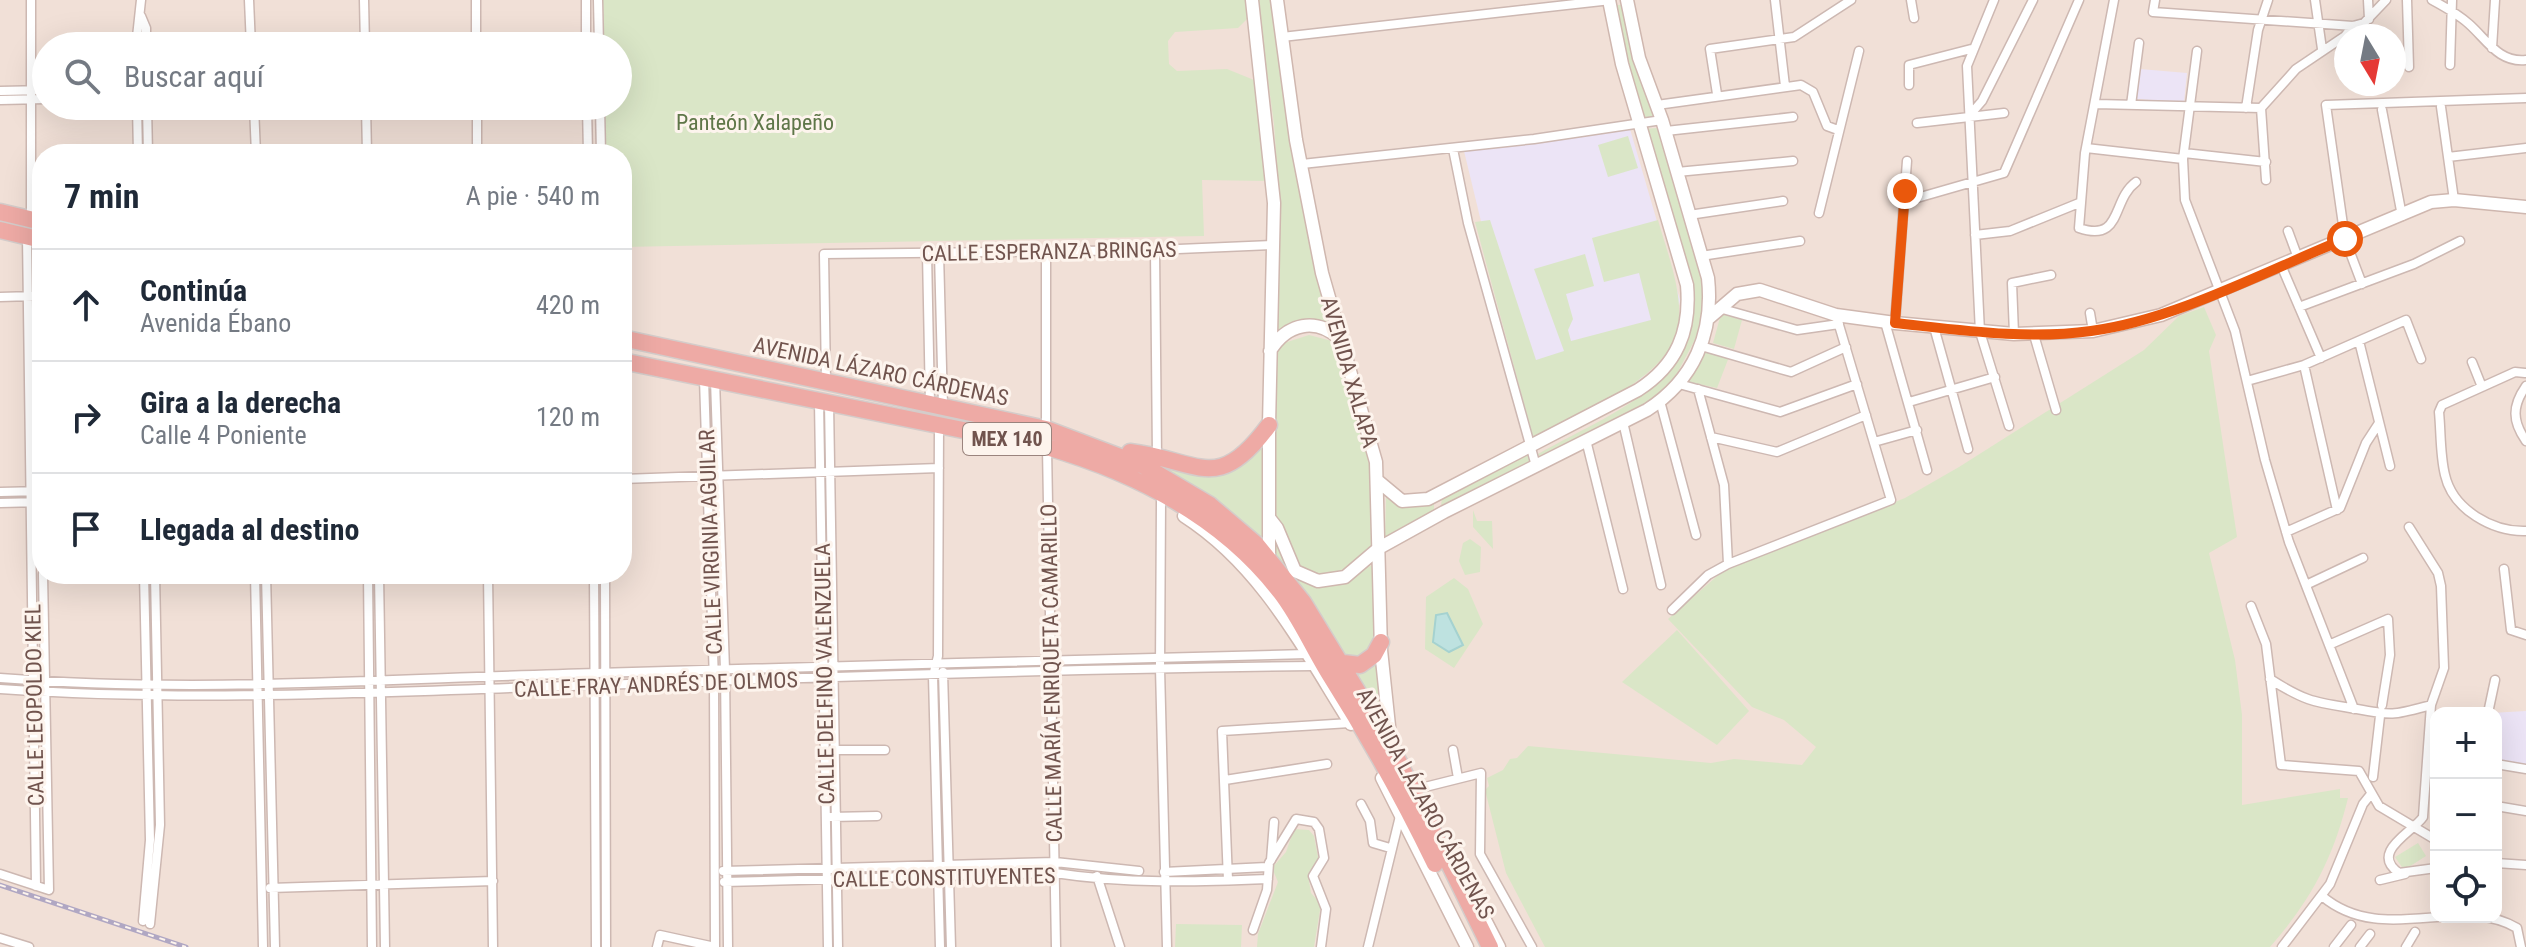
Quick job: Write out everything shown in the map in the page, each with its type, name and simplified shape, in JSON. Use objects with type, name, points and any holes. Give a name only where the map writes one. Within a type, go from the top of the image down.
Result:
[{"type":"highway","points":[[2,219],[32,228]]},
{"type":"highway","name":"AVENIDA LÁZARO CÁRDENAS","points":[[632,340],[1046,429],[1144,466],[1210,505],[1270,559],[1303,602],[1392,748],[1434,836],[1443,868],[1479,947]]},
{"type":"highway","name":"AVENIDA LÁZARO CÁRDENAS","points":[[632,363],[1047,447],[1139,480],[1227,538],[1292,609],[1312,658],[1382,758],[1490,947]]},
{"type":"highway","points":[[1113,452],[1157,458],[1200,469],[1226,466],[1247,453],[1269,425]]},
{"type":"highway","points":[[1312,658],[1351,667],[1368,661],[1381,642]]},
{"type":"main road","points":[[1252,0],[1273,166],[1270,588]]},
{"type":"main road","name":"AVENIDA XALAPA","points":[[1277,0],[1326,293],[1371,438],[1378,481],[1381,642],[1392,748]]},
{"type":"main road","points":[[1378,481],[1402,501],[1419,502],[1438,495],[1654,380],[1668,366],[1682,339],[1689,306],[1687,285],[1639,124],[1610,0]]},
{"type":"main road","points":[[1627,0],[1639,58],[1664,126],[1708,278],[1714,313]]},
{"type":"main road","points":[[1270,519],[1277,528],[1290,562],[1305,578],[1318,581],[1345,577],[1379,548],[1660,401],[1679,384],[1701,346],[1714,313],[1737,294],[1752,290],[1768,291],[1838,320],[2034,335],[2093,331],[2161,315],[2431,202],[2454,200],[2526,208]]},
{"type":"main road","points":[[1708,278],[1722,290],[1737,294]]},
{"type":"main road","points":[[1270,351],[1281,335],[1306,325],[1325,328],[1340,339]]},
{"type":"main road","points":[[1139,480],[1161,501],[1230,551],[1270,588]]},
{"type":"main road","points":[[1438,495],[1437,505],[1444,512]]},
{"type":"main road","points":[[1312,658],[1400,814],[1467,947]]},
{"type":"main road","points":[[1434,836],[1446,845],[1499,947]]},
{"type":"street","name":"CALLE LEOPOLDO KIEL","points":[[31,0],[32,95]]},
{"type":"street","points":[[141,0],[141,16],[146,32]]},
{"type":"street","points":[[249,0],[250,32]]},
{"type":"street","points":[[364,0],[365,32]]},
{"type":"street","points":[[476,0],[476,32]]},
{"type":"street","points":[[586,0],[586,32]]},
{"type":"street","points":[[598,0],[599,32]]},
{"type":"street","points":[[1282,37],[1610,0]]},
{"type":"street","points":[[1775,0],[1785,86]]},
{"type":"street","points":[[1717,94],[1710,49],[1780,39],[1804,32],[1851,0]]},
{"type":"street","points":[[1911,0],[1914,18]]},
{"type":"street","points":[[1994,0],[1971,49],[1967,66],[1980,332],[2009,426]]},
{"type":"street","points":[[1969,116],[1982,101],[2033,0]]},
{"type":"street","points":[[1903,202],[2004,173],[2079,0]]},
{"type":"street","points":[[2114,0],[2086,148],[2079,228],[2106,229],[2116,218],[2125,191],[2136,182]]},
{"type":"street","points":[[2155,0],[2153,12],[2334,25]]},
{"type":"street","points":[[2246,108],[2268,0]]},
{"type":"street","points":[[2315,0],[2322,49]]},
{"type":"street","points":[[2366,24],[2368,0]]},
{"type":"street","points":[[2358,24],[2366,21],[2386,0]]},
{"type":"street","points":[[2407,0],[2409,67]]},
{"type":"street","points":[[2432,0],[2451,11],[2492,48],[2515,61],[2526,60]]},
{"type":"street","points":[[2450,65],[2452,0]]},
{"type":"street","points":[[2492,48],[2495,0]]},
{"type":"street","points":[[136,32],[141,16]]},
{"type":"street","points":[[2266,180],[2261,108],[2296,69],[2334,42]]},
{"type":"street","points":[[2131,105],[2139,43]]},
{"type":"street","points":[[1909,85],[1909,65],[1971,49]]},
{"type":"street","points":[[1819,213],[1859,51]]},
{"type":"street","points":[[2197,51],[2183,156],[2182,182],[2188,211],[2235,331],[2286,532],[2354,709]]},
{"type":"street","points":[[1657,105],[1717,94],[1785,86],[1807,87],[1818,101],[1827,126],[1838,130]]},
{"type":"street","points":[[0,91],[32,95]]},
{"type":"street","points":[[0,100],[32,95]]},
{"type":"street","points":[[2362,284],[2345,239],[2326,105],[2526,98]]},
{"type":"street","points":[[2096,104],[2261,108]]},
{"type":"street","points":[[2441,107],[2454,200]]},
{"type":"street","points":[[2382,110],[2402,216]]},
{"type":"street","points":[[1917,123],[2004,113]]},
{"type":"street","points":[[1302,164],[1453,149],[1639,124],[1664,126],[1793,117]]},
{"type":"street","name":"CALLE LEOPOLDO KIEL","points":[[33,120],[34,144]]},
{"type":"street","points":[[137,120],[138,144]]},
{"type":"street","points":[[147,120],[148,144]]},
{"type":"street","points":[[255,120],[256,144]]},
{"type":"street","points":[[366,120],[367,144]]},
{"type":"street","points":[[477,120],[477,144]]},
{"type":"street","points":[[588,120],[588,144]]},
{"type":"street","points":[[600,120],[600,144]]},
{"type":"street","points":[[588,134],[600,134]]},
{"type":"street","points":[[2086,148],[2266,162]]},
{"type":"street","points":[[2448,157],[2526,148]]},
{"type":"street","points":[[1453,149],[1468,223],[1536,466]]},
{"type":"street","points":[[1677,172],[1793,161]]},
{"type":"street","points":[[1907,161],[1890,323],[1927,470]]},
{"type":"street","points":[[1689,215],[1783,201]]},
{"type":"street","points":[[1975,235],[2010,231],[2079,203]]},
{"type":"street","points":[[2288,231],[2298,258]]},
{"type":"street","points":[[1701,256],[1800,241]]},
{"type":"street","points":[[2299,307],[2362,284],[2460,241]]},
{"type":"street","name":"CALLE ESPERANZA BRINGAS","points":[[826,382],[824,254],[1155,250],[1274,245]]},
{"type":"street","points":[[1155,250],[1157,458]]},
{"type":"street","points":[[1046,252],[1046,429]]},
{"type":"street","points":[[927,253],[936,405]]},
{"type":"street","points":[[936,405],[939,253]]},
{"type":"street","points":[[2281,265],[2321,358]]},
{"type":"street","points":[[2014,334],[2012,283],[2051,275]]},
{"type":"street","points":[[0,297],[32,296]]},
{"type":"street","points":[[1672,610],[1708,575],[1728,564],[1891,500],[1838,320],[1797,330],[1714,313]]},
{"type":"street","points":[[2090,313],[2093,331]]},
{"type":"street","points":[[2247,381],[2304,365],[2406,320],[2421,359]]},
{"type":"street","points":[[1934,327],[1968,449]]},
{"type":"street","points":[[2034,335],[2056,410]]},
{"type":"street","points":[[2359,341],[2390,466]]},
{"type":"street","points":[[1701,346],[1791,372],[1846,347]]},
{"type":"street","points":[[2472,362],[2482,387]]},
{"type":"street","points":[[2304,365],[2337,510]]},
{"type":"street","points":[[2526,374],[2515,372],[2439,408],[2446,479],[2485,524],[2504,532],[2526,531]]},
{"type":"street","points":[[1909,402],[1995,377]]},
{"type":"street","name":"CALLE VIRGINIA AGUILAR","points":[[710,379],[718,476],[725,670],[728,947]]},
{"type":"street","name":"CALLE VIRGINIA AGUILAR","points":[[710,379],[708,476],[714,670],[715,947]]},
{"type":"street","points":[[1679,384],[1780,412],[1857,384]]},
{"type":"street","points":[[2526,386],[2514,417],[2526,441]]},
{"type":"street","points":[[1698,389],[1724,485],[1728,564]]},
{"type":"street","points":[[1660,401],[1696,535]]},
{"type":"street","name":"CALLE DELFINO VALENZUELA","points":[[824,402],[829,667],[835,750],[831,817]]},
{"type":"street","points":[[1711,437],[1777,452],[1866,415]]},
{"type":"street","points":[[1623,422],[1661,585]]},
{"type":"street","points":[[2286,532],[2337,510],[2366,443],[2379,423]]},
{"type":"street","points":[[939,426],[937,666],[940,947]]},
{"type":"street","points":[[1874,442],[1917,430]]},
{"type":"street","points":[[1586,440],[1623,589]]},
{"type":"street","name":"CALLE MARÍA ENRIQUETA CAMARILLO","points":[[1047,447],[1056,947]]},
{"type":"street","points":[[632,479],[939,468]]},
{"type":"street","points":[[0,492],[32,491]]},
{"type":"street","points":[[1161,501],[1160,668],[1167,947]]},
{"type":"street","points":[[0,503],[32,502]]},
{"type":"street","points":[[2406,874],[2394,869],[2391,849],[2400,836],[2415,827],[2425,812],[2431,705],[2444,668],[2438,573],[2409,527]]},
{"type":"street","points":[[2308,584],[2363,558]]},
{"type":"street","points":[[2504,569],[2511,630],[2526,635]]},
{"type":"street","name":"CALLE LEOPOLDO KIEL","points":[[37,584],[36,886],[49,890],[38,692]]},
{"type":"street","name":"CALLE LEOPOLDO KIEL","points":[[38,681],[43,584]]},
{"type":"street","points":[[144,584],[146,692],[155,854]]},
{"type":"street","points":[[146,922],[155,854],[158,692],[155,584]]},
{"type":"street","points":[[255,584],[263,947]]},
{"type":"street","points":[[266,584],[275,947]]},
{"type":"street","points":[[368,584],[372,947]]},
{"type":"street","points":[[379,584],[385,947]]},
{"type":"street","points":[[488,584],[492,678],[493,947]]},
{"type":"street","points":[[594,584],[601,673],[606,684],[606,947]]},
{"type":"street","points":[[596,947],[596,685],[601,673],[605,584]]},
{"type":"street","points":[[2251,606],[2264,637],[2281,765],[2359,771],[2379,806],[2430,835]]},
{"type":"street","points":[[2331,644],[2388,619],[2390,655],[2382,705]]},
{"type":"street","points":[[595,621],[605,622]]},
{"type":"street","name":"CALLE FRAY ANDRÉS DE OLMOS","points":[[158,692],[601,673],[937,666],[1160,657],[1312,658]]},
{"type":"street","points":[[943,675],[1160,668],[1312,658]]},
{"type":"street","points":[[937,666],[943,675],[951,947]]},
{"type":"street","name":"CALLE FRAY ANDRÉS DE OLMOS","points":[[0,689],[267,697],[830,679],[937,666]]},
{"type":"street","name":"CALLE FRAY ANDRÉS DE OLMOS","points":[[0,678],[146,692]]},
{"type":"street","name":"CALLE DELFINO VALENZUELA","points":[[828,947],[832,880],[830,679]]},
{"type":"street","points":[[2270,679],[2307,701],[2380,716],[2431,705]]},
{"type":"street","points":[[2489,707],[2495,680]]},
{"type":"street","points":[[2373,777],[2380,716]]},
{"type":"street","points":[[1228,880],[1222,731],[1350,723]]},
{"type":"street","points":[[835,750],[885,750]]},
{"type":"street","points":[[1453,750],[1458,778]]},
{"type":"street","points":[[1225,780],[1327,764]]},
{"type":"street","points":[[2502,765],[2526,769]]},
{"type":"street","points":[[1413,790],[1481,773],[1480,854],[1532,947]]},
{"type":"street","points":[[2282,947],[2322,896],[2336,872],[2363,804],[2371,794]]},
{"type":"street","points":[[1361,804],[1370,821],[1373,843],[1390,848]]},
{"type":"street","points":[[2502,807],[2526,811]]},
{"type":"street","points":[[1368,947],[1400,814]]},
{"type":"street","points":[[831,817],[877,816]]},
{"type":"street","points":[[1164,872],[1269,864],[1284,844],[1293,820],[1317,825],[1324,858],[1313,882],[1326,909],[1321,947]]},
{"type":"street","points":[[1253,930],[1268,879],[1274,822]]},
{"type":"street","name":"CALLE CONSTITUYENTES","points":[[714,872],[1055,862],[1094,869],[1139,871]]},
{"type":"street","points":[[2502,863],[2526,865]]},
{"type":"street","points":[[1094,869],[1120,947]]},
{"type":"street","points":[[2380,880],[2430,869]]},
{"type":"street","name":"CALLE CONSTITUYENTES","points":[[715,882],[1055,873],[1098,879],[1164,882],[1268,879]]},
{"type":"street","points":[[0,874],[36,886]]},
{"type":"street","name":"CALLE DELFINO VALENZUELA","points":[[832,880],[838,947]]},
{"type":"street","points":[[261,889],[493,881]]},
{"type":"street","points":[[2322,896],[2351,925],[2374,934],[2360,947]]},
{"type":"street","points":[[2398,932],[2415,932],[2450,923]]},
{"type":"street","points":[[2499,923],[2514,925],[2521,947]]},
{"type":"street","points":[[2334,947],[2351,925]]},
{"type":"street","points":[[2406,947],[2415,932]]},
{"type":"street","points":[[657,947],[660,935],[715,947]]},
{"type":"street","points":[[1,941],[29,947]]},
{"type":"shaded area","points":[[0,0],[2526,0],[2526,947],[0,947]]},
{"type":"shaded area","points":[[2140,69],[2187,73],[2184,102],[2136,99]]},
{"type":"shaded area","points":[[1630,129],[1680,300],[1674,333],[1642,378],[1533,437],[1464,151]]},
{"type":"shaded area","points":[[2526,711],[2526,765],[2516,766],[2502,760],[2502,712]]},
{"type":"green space","name":"Panteón Xalapeño","points":[[603,0],[1245,0],[1247,19],[1238,28],[1175,32],[1168,41],[1169,64],[1177,71],[1227,69],[1254,80],[1267,181],[1202,180],[1204,236],[632,247],[632,144],[605,144],[605,120],[632,120],[632,32],[604,32]]},
{"type":"green space","points":[[1257,0],[1273,0],[1331,327],[1276,336],[1279,195],[1274,124]]},
{"type":"green space","points":[[1614,5],[1625,5],[1654,118],[1640,120]]},
{"type":"green space","points":[[1657,128],[1703,282],[1700,330],[1672,383],[1650,403],[1542,460],[1538,454],[1620,409],[1651,388],[1664,376],[1680,352],[1687,323],[1682,256],[1643,129]]},
{"type":"green space","points":[[1628,136],[1638,168],[1608,177],[1598,145]]},
{"type":"green space","points":[[1490,220],[1536,360],[1564,351],[1534,269],[1585,254],[1594,286],[1566,294],[1573,319],[1568,330],[1571,341],[1651,320],[1639,273],[1604,282],[1592,238],[1658,220],[1676,284],[1679,323],[1673,343],[1660,361],[1642,378],[1597,406],[1533,437],[1475,222]]},
{"type":"green space","points":[[2204,307],[2216,335],[2209,351],[2237,537],[2209,553],[2235,660],[2242,715],[2242,805],[2340,789],[2340,798],[2348,798],[2319,878],[2270,947],[1545,947],[1506,873],[1485,790],[1489,786],[1487,778],[1503,770],[1510,759],[1517,758],[1528,746],[1711,763],[1734,759],[1802,765],[1816,747],[1784,720],[1752,707],[1668,619],[1724,570],[1905,498],[1959,467],[2144,350],[2179,316]]},
{"type":"green space","points":[[1721,314],[1742,320],[1734,349],[1713,343]]},
{"type":"green space","points":[[1309,335],[1332,341],[1352,385],[1376,472],[1378,547],[1337,572],[1307,571],[1288,552],[1277,518],[1272,477],[1272,361],[1284,343]]},
{"type":"green space","points":[[1705,348],[1729,357],[1717,388],[1685,381]]},
{"type":"green space","points":[[1264,440],[1263,544],[1151,462],[1197,472]]},
{"type":"green space","points":[[1527,453],[1530,463],[1443,508],[1441,505],[1442,499]]},
{"type":"green space","points":[[1386,496],[1434,501],[1434,511],[1385,539]]},
{"type":"green space","points":[[1473,510],[1477,521],[1492,521],[1493,549],[1473,527]]},
{"type":"green space","points":[[1273,528],[1284,561],[1296,577],[1335,584],[1376,563],[1374,648],[1350,664],[1274,565]]},
{"type":"green space","points":[[1470,539],[1481,547],[1480,572],[1465,575],[1459,561],[1463,543]]},
{"type":"green space","points":[[1454,578],[1468,589],[1483,624],[1454,668],[1425,649],[1426,597]]},
{"type":"green space","points":[[1677,630],[1749,711],[1717,745],[1622,682]]},
{"type":"green space","points":[[1379,658],[1380,713],[1350,672]]},
{"type":"green space","points":[[1294,829],[1309,830],[1314,836],[1319,862],[1308,875],[1311,893],[1321,904],[1314,947],[1257,947],[1258,934],[1278,882],[1272,868],[1286,852]]},
{"type":"green space","points":[[2418,843],[2426,856],[2404,870],[2395,857]]},
{"type":"green space","points":[[1176,924],[1242,925],[1241,947],[1175,947]]},
{"type":"water","points":[[1447,613],[1463,645],[1449,652],[1433,642],[1436,615]]},
{"type":"railway","points":[[0,885],[186,947]]},
{"type":"route","points":[[1905,191],[1895,323],[2014,334],[2075,333],[2120,326],[2161,315],[2345,239]]}]
